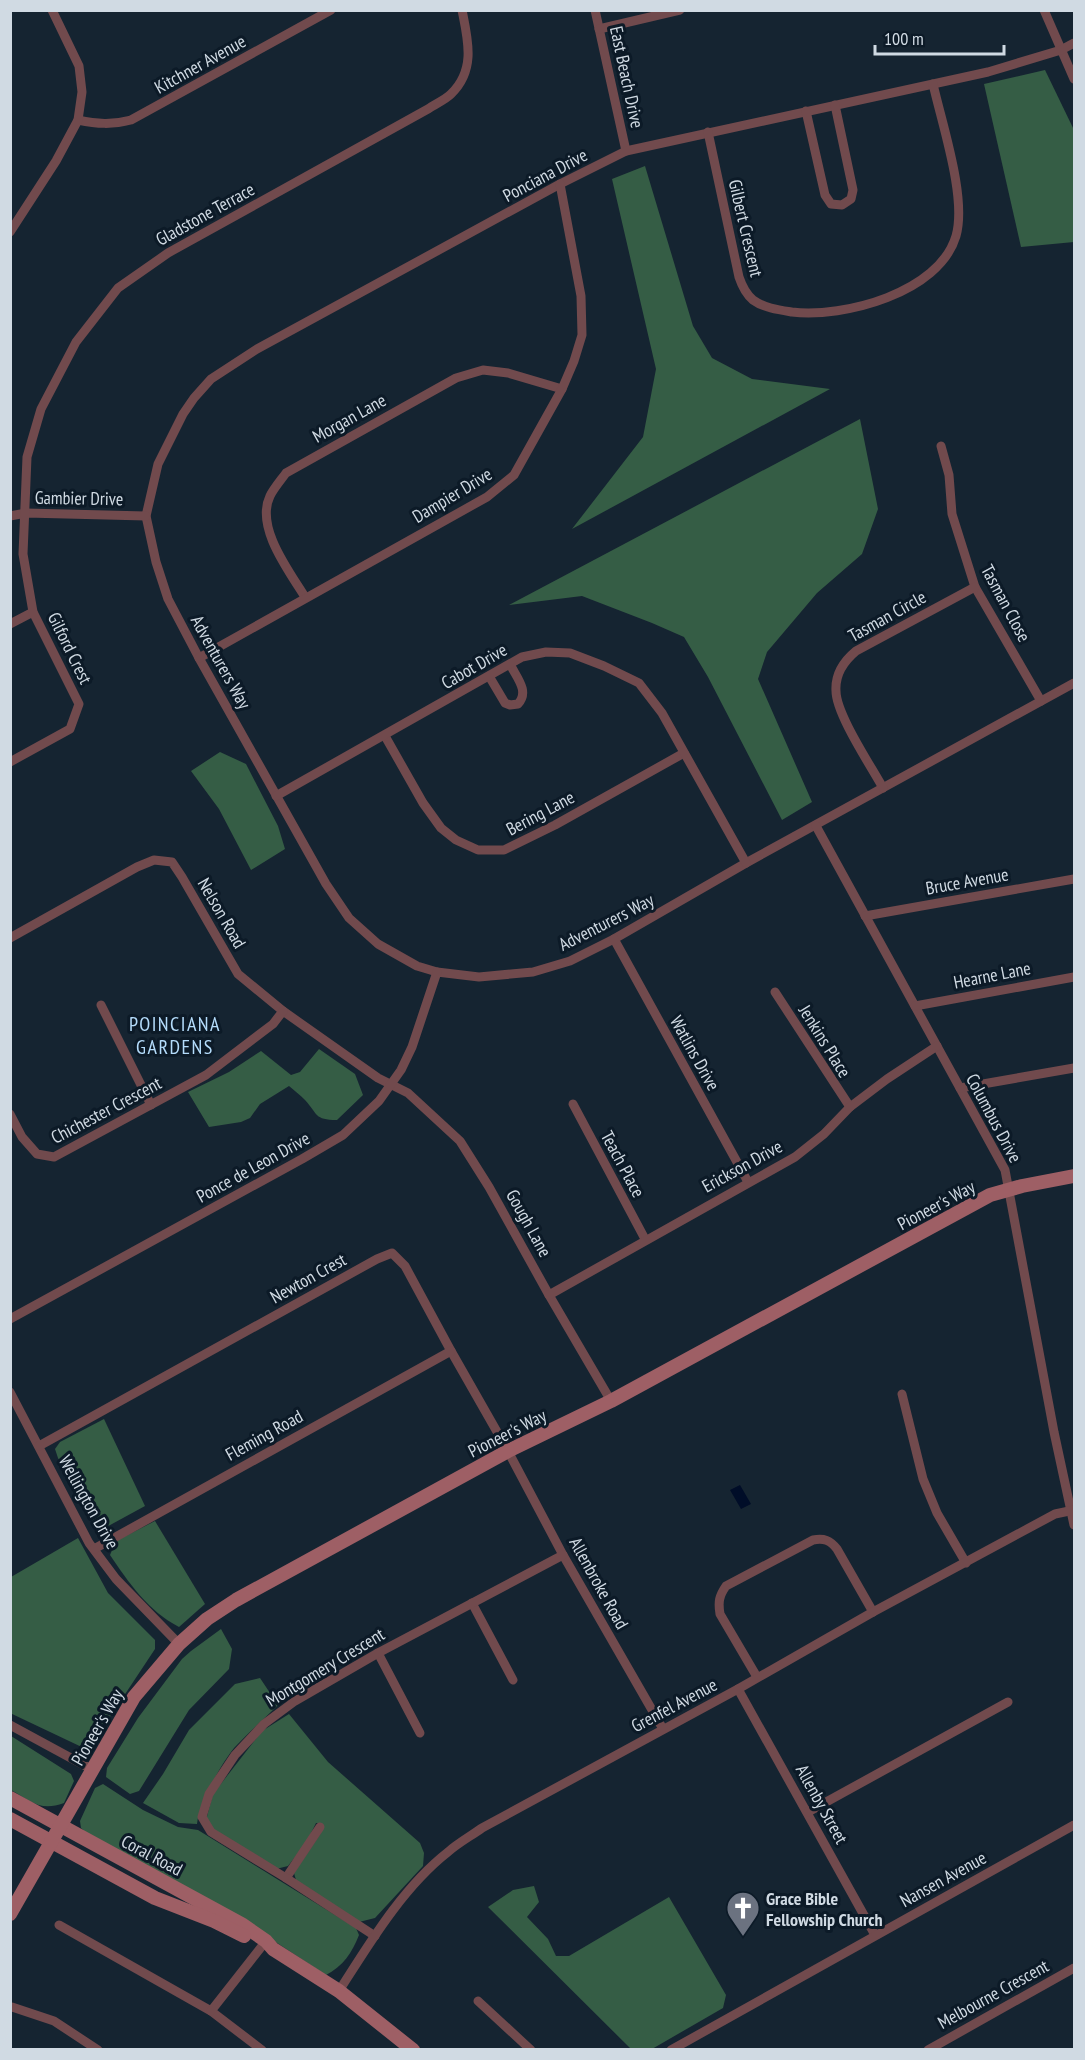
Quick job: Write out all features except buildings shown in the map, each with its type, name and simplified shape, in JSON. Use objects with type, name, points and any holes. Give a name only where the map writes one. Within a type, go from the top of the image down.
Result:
[{"type":"main road","name":"Pioneer's Way","points":[[10,1914],[134,1696],[179,1644],[207,1619],[236,1600],[508,1451],[611,1401],[980,1201],[1008,1190],[1074,1176]]},
{"type":"main road","name":"Coral Road","points":[[10,1798],[223,1914],[339,1991],[413,2049]]},
{"type":"main road","name":"Coral Road","points":[[10,1819],[155,1898],[267,1945]]},
{"type":"street","name":"Kitchner Avenue","points":[[78,120],[99,124],[117,124],[131,120],[331,10]]},
{"type":"street","name":"Gladstone Terrace","points":[[26,513],[27,457],[41,409],[76,342],[118,288],[168,253],[428,110],[452,93],[468,67],[468,40],[462,10]]},
{"type":"street","name":"East Beach Drive","points":[[595,10],[626,151]]},
{"type":"street","points":[[599,29],[680,10]]},
{"type":"street","points":[[1044,10],[1074,79]]},
{"type":"street","points":[[10,232],[56,161],[78,120],[82,92],[79,66],[54,11]]},
{"type":"street","name":"Ponciana Drive","points":[[146,516],[158,464],[183,414],[211,379],[257,349],[560,184],[626,151],[988,72],[1061,50],[1074,43]]},
{"type":"street","name":"Gilbert Crescent","points":[[708,132],[739,277],[745,291],[761,305],[775,309],[818,313],[847,310],[884,299],[919,280],[944,259],[956,238],[959,201],[933,84]]},
{"type":"street","points":[[806,111],[825,195],[831,204],[842,205],[851,199],[853,190],[835,105]]},
{"type":"street","name":"Dampier Drive","points":[[199,658],[487,497],[514,475],[562,389],[582,335],[581,296],[560,184]]},
{"type":"street","name":"Morgan Lane","points":[[305,597],[279,555],[270,534],[266,511],[270,496],[286,473],[456,378],[483,370],[508,373],[562,389]]},
{"type":"street","name":"Tasman Close","points":[[941,446],[949,475],[952,514],[975,587],[1041,701]]},
{"type":"street","name":"Gambier Drive","points":[[10,516],[26,513],[146,516]]},
{"type":"street","name":"Gilford Crest","points":[[10,762],[70,729],[79,704],[33,612],[23,555],[26,513]]},
{"type":"street","name":"Adventurers Way","points":[[146,516],[156,562],[168,599],[326,884],[349,918],[378,944],[417,966],[436,972],[479,977],[533,972],[570,961],[614,939],[746,863],[1074,683]]},
{"type":"street","name":"Tasman Circle","points":[[883,788],[841,710],[835,693],[844,663],[856,651],[975,587]]},
{"type":"street","points":[[10,624],[33,612]]},
{"type":"street","name":"Cabot Drive","points":[[276,796],[522,657],[546,651],[570,653],[639,683],[662,712],[746,863]]},
{"type":"street","points":[[489,676],[505,703],[518,704],[523,698],[523,690],[510,664]]},
{"type":"street","name":"Bering Lane","points":[[385,735],[423,803],[441,828],[456,840],[478,850],[504,850],[555,825],[684,753]]},
{"type":"street","name":"Columbus Drive","points":[[816,826],[1005,1170],[1074,1525]]},
{"type":"street","name":"Nelson Road","points":[[10,938],[137,867],[154,860],[172,862],[238,974],[284,1011],[378,1078],[391,1084]]},
{"type":"street","name":"Bruce Avenue","points":[[865,916],[1074,879]]},
{"type":"street","name":"Watlins Drive","points":[[614,939],[748,1182]]},
{"type":"street","name":"Ponce de Leon Drive","points":[[10,1319],[344,1135],[379,1101],[412,1047],[436,972]]},
{"type":"street","name":"Hearne Lane","points":[[915,1006],[1074,977]]},
{"type":"street","name":"Jenkins Place","points":[[775,992],[850,1107]]},
{"type":"street","points":[[101,1005],[151,1105]]},
{"type":"street","name":"Chichester Crescent","points":[[10,1114],[22,1137],[37,1154],[54,1157],[206,1075],[266,1030],[284,1011]]},
{"type":"street","name":"Erickson Drive","points":[[549,1295],[645,1239],[795,1157],[824,1134],[850,1107],[937,1046]]},
{"type":"street","points":[[960,1088],[1074,1068]]},
{"type":"street","name":"Gough Lane","points":[[391,1084],[408,1093],[460,1141],[489,1187],[611,1401]]},
{"type":"street","name":"Teach Place","points":[[573,1104],[645,1239]]},
{"type":"street","name":"Newton Crest","points":[[39,1446],[377,1259],[392,1253],[405,1266],[450,1351],[508,1451]]},
{"type":"street","name":"Fleming Road","points":[[94,1549],[450,1351]]},
{"type":"street","name":"Wellington Drive","points":[[10,1392],[94,1549],[116,1579],[179,1644]]},
{"type":"street","points":[[902,1394],[923,1479],[938,1513],[966,1563]]},
{"type":"street","name":"Allenbroke Road","points":[[508,1451],[563,1555],[663,1729]]},
{"type":"street","name":"Grenfel Avenue","points":[[339,1991],[375,1936],[416,1882],[447,1852],[483,1828],[738,1689],[873,1612],[1055,1515],[1072,1510]]},
{"type":"street","points":[[757,1677],[720,1614],[718,1603],[726,1586],[813,1540],[822,1538],[833,1543],[873,1612]]},
{"type":"street","name":"Montgomery Crescent","points":[[375,1936],[211,1832],[202,1817],[209,1794],[235,1755],[264,1724],[295,1701],[378,1653],[563,1555]]},
{"type":"street","points":[[472,1603],[513,1680]]},
{"type":"street","points":[[378,1653],[420,1733]]},
{"type":"street","name":"Allenby Street","points":[[738,1689],[875,1935]]},
{"type":"street","points":[[808,1812],[1008,1702]]},
{"type":"street","points":[[10,1725],[93,1770]]},
{"type":"street","name":"Nansen Avenue","points":[[670,2049],[1074,1826]]},
{"type":"street","points":[[286,1878],[320,1827]]},
{"type":"street","points":[[59,1925],[211,2011],[262,2049]]},
{"type":"street","points":[[211,2011],[267,1945]]},
{"type":"street","name":"Melbourne Crescent","points":[[928,2049],[1074,1968]]},
{"type":"street","points":[[478,2001],[531,2049]]},
{"type":"street","points":[[12,2007],[54,2021],[98,2049]]},
{"type":"green space","points":[[1045,70],[1074,130],[1074,242],[1021,247],[984,84]]},
{"type":"green space","points":[[645,166],[693,326],[712,358],[752,379],[830,389],[572,529],[643,437],[656,369],[612,179]]},
{"type":"green space","points":[[860,419],[878,509],[862,554],[817,593],[767,652],[758,679],[812,802],[782,820],[708,677],[684,637],[582,596],[509,605]]},
{"type":"green space","points":[[220,752],[246,764],[278,826],[285,849],[251,870],[219,809],[191,771]]},
{"type":"green space","points":[[319,1049],[355,1074],[363,1095],[337,1120],[320,1117],[289,1086],[260,1104],[250,1118],[241,1122],[209,1127],[188,1092],[229,1072],[261,1051],[291,1075],[300,1072]]},
{"type":"green space","points":[[104,1419],[145,1506],[101,1530],[96,1528],[55,1449],[60,1442]]},
{"type":"green space","points":[[155,1521],[205,1604],[179,1627],[149,1605],[110,1555],[116,1541]]},
{"type":"green space","points":[[78,1538],[108,1593],[155,1640],[155,1649],[88,1750],[10,1713],[11,1577]]},
{"type":"green space","points":[[221,1629],[232,1649],[229,1669],[189,1710],[139,1791],[130,1794],[106,1777],[107,1768],[138,1718],[182,1659]]},
{"type":"green space","points":[[260,1678],[278,1705],[239,1742],[229,1755],[206,1795],[197,1824],[179,1823],[143,1803],[189,1730],[235,1684]]},
{"type":"green space","points":[[289,1714],[328,1762],[420,1843],[424,1853],[423,1866],[375,1918],[359,1922],[296,1880],[294,1873],[321,1833],[322,1823],[316,1823],[306,1843],[288,1866],[276,1869],[212,1831],[206,1820],[213,1794],[262,1731]]},
{"type":"green space","points":[[11,1736],[71,1774],[74,1781],[64,1803],[42,1806],[11,1790]]},
{"type":"green space","points":[[103,1784],[143,1810],[178,1827],[198,1830],[356,1928],[359,1935],[350,1953],[342,1963],[326,1975],[268,1937],[92,1838],[81,1828],[80,1821],[95,1788]]},
{"type":"green space","points":[[534,1886],[539,1902],[527,1917],[548,1939],[556,1956],[569,1956],[669,1897],[726,1995],[723,2008],[652,2049],[631,2049],[488,1907],[513,1890]]},
{"type":"water","points":[[740,1485],[751,1504],[741,1509],[730,1490]]},
{"type":"place","name":"Grace Bible Fellowship Church","points":[[743,1937]]},
{"type":"district","name":"POINCIANA GARDENS","points":[[175,1036]]}]
